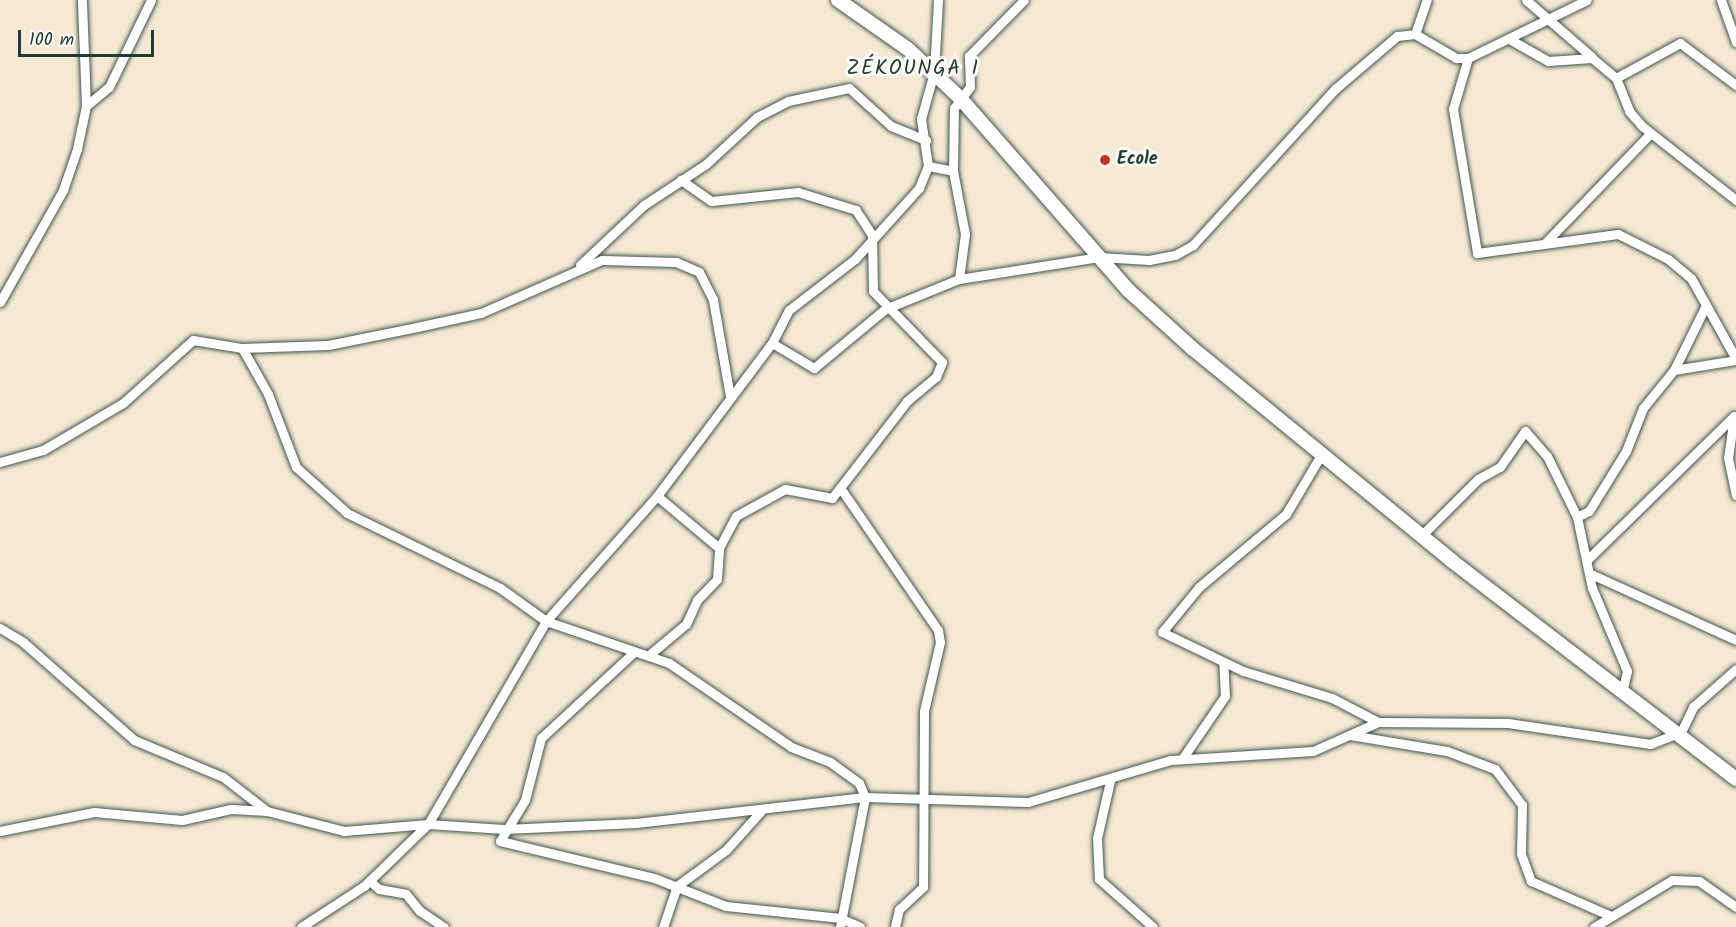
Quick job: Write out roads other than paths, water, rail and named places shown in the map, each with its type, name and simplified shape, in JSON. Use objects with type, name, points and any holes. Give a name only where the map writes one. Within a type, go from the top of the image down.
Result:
[{"type":"street","points":[[0,302],[63,190],[86,106],[82,0]]},
{"type":"street","points":[[86,106],[109,87],[151,0]]},
{"type":"street","points":[[838,0],[933,72],[960,98],[1100,257],[1176,334],[1421,536],[1681,732],[1730,770],[1736,779]]},
{"type":"street","points":[[301,927],[370,881],[428,824],[546,621],[657,496],[772,343],[789,310],[855,259],[872,235],[919,188],[928,166],[926,140],[921,119],[933,72],[938,0]]},
{"type":"street","points":[[959,279],[965,234],[953,171],[953,111],[960,98],[970,87],[969,56],[1024,0]]},
{"type":"street","points":[[1415,34],[1427,0]]},
{"type":"street","points":[[1526,0],[1548,23],[1616,78],[1629,111],[1650,134],[1736,200]]},
{"type":"street","points":[[772,343],[814,368],[885,309],[959,279],[1100,257],[1149,260],[1193,245],[1377,48],[1397,36],[1415,34],[1456,58],[1468,58],[1548,23],[1587,0]]},
{"type":"street","points":[[1721,0],[1736,42]]},
{"type":"street","points":[[1511,40],[1548,61],[1592,58]]},
{"type":"street","points":[[1616,78],[1677,42],[1736,85]]},
{"type":"street","points":[[1468,58],[1453,109],[1477,253],[1618,234],[1675,263],[1696,285],[1705,308],[1736,359],[1674,370]]},
{"type":"street","points":[[0,462],[44,450],[123,403],[193,340],[242,348],[328,345],[481,313],[538,291],[579,267],[644,205],[681,180],[757,117],[788,101],[839,87],[862,95],[891,126],[926,140]]},
{"type":"street","points":[[1545,243],[1650,134]]},
{"type":"street","points":[[928,166],[953,171]]},
{"type":"street","points":[[649,655],[686,624],[697,600],[717,579],[719,548],[732,520],[763,497],[790,488],[823,499],[841,489],[907,401],[940,371],[942,362],[885,309],[873,291],[872,235],[856,210],[842,202],[798,192],[711,201],[681,180]]},
{"type":"street","points":[[579,267],[627,258],[692,266],[713,300],[730,396]]},
{"type":"street","points":[[1577,518],[1593,505],[1626,451],[1643,408],[1674,370],[1705,308]]},
{"type":"street","points":[[242,348],[268,394],[296,467],[347,513],[500,588],[546,621],[669,663],[799,752],[846,772],[865,797],[840,923]]},
{"type":"street","points":[[1588,559],[1735,415]]},
{"type":"street","points":[[1735,415],[1728,458],[1736,495]]},
{"type":"street","points":[[1421,536],[1478,479],[1500,467],[1525,431],[1547,456],[1577,518],[1591,574],[1627,670],[1623,688]]},
{"type":"street","points":[[1321,455],[1286,514],[1199,587],[1163,628],[1165,635],[1223,662],[1332,698],[1378,722]]},
{"type":"street","points":[[841,489],[938,630],[939,649],[924,711],[923,887],[899,909],[895,927]]},
{"type":"street","points":[[657,496],[719,548]]},
{"type":"street","points":[[1591,574],[1736,640]]},
{"type":"street","points":[[0,628],[23,642],[120,731],[154,751],[223,777],[267,811]]},
{"type":"street","points":[[633,652],[541,738],[525,800],[504,829],[500,841],[507,845],[677,886],[726,906],[860,927]]},
{"type":"street","points":[[1182,759],[1225,696],[1223,662]]},
{"type":"street","points":[[0,831],[93,812],[182,820],[231,809],[267,811],[344,831],[428,824],[504,829],[761,811],[865,797],[925,802],[1028,802],[1110,781],[1182,759],[1293,754],[1350,735],[1378,722],[1508,723],[1639,744],[1681,732],[1693,707],[1736,669]]},
{"type":"street","points":[[1350,735],[1458,754],[1495,769],[1522,805],[1521,854],[1531,881],[1609,915]]},
{"type":"street","points":[[1110,781],[1096,838],[1100,879],[1153,927]]},
{"type":"street","points":[[663,927],[677,886],[726,850],[761,811]]},
{"type":"street","points":[[1594,927],[1609,915],[1665,882],[1683,878],[1699,881],[1736,907]]},
{"type":"street","points":[[370,881],[379,889],[406,894],[420,912],[444,927]]},
{"type":"place","name":"Ecole","points":[[1105,160]]},
{"type":"district","name":"ZÉKOUNGA I","points":[[913,69]]}]
